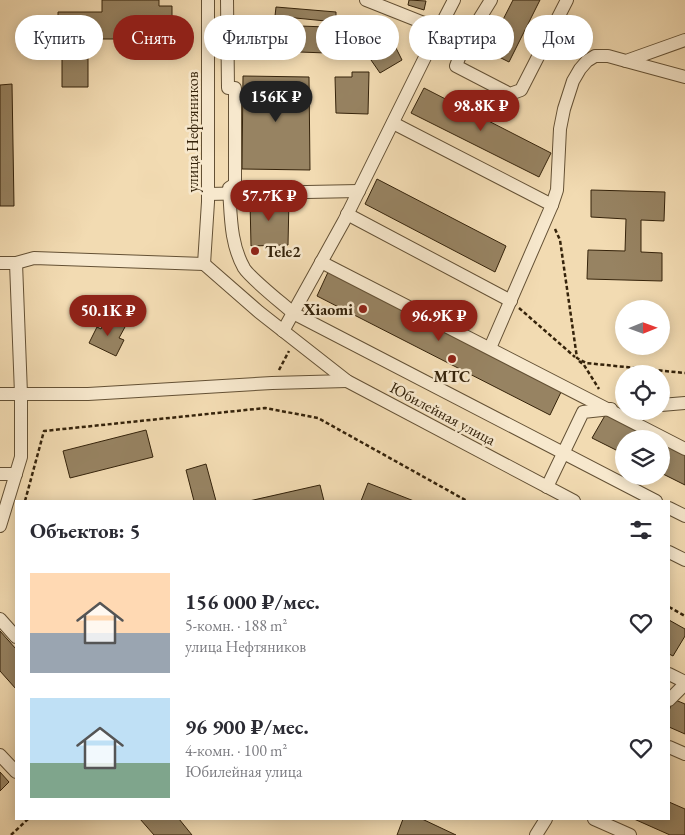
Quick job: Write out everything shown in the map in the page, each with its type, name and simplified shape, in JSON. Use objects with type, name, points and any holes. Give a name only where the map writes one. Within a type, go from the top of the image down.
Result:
[{"type":"street","name":"улица Нефтяников","points":[[204,264],[208,194],[208,0]]},
{"type":"street","points":[[227,0],[228,88],[235,88],[235,184],[229,188],[229,194],[233,240],[245,270],[293,313],[654,500]]},
{"type":"street","points":[[366,0],[409,17]]},
{"type":"street","points":[[446,15],[454,0]]},
{"type":"street","points":[[482,15],[491,0]]},
{"type":"street","points":[[458,60],[456,66],[510,94],[521,90],[567,0]]},
{"type":"street","points":[[626,61],[685,40]]},
{"type":"street","points":[[490,348],[557,190],[561,122],[564,109],[573,81],[587,61],[595,56],[608,56],[685,77]]},
{"type":"street","points":[[283,331],[359,191],[424,60]]},
{"type":"street","points":[[393,123],[550,210]]},
{"type":"street","points":[[208,194],[359,191]]},
{"type":"street","points":[[347,214],[511,301]]},
{"type":"street","points":[[0,263],[16,263],[34,258],[204,264]]},
{"type":"street","points":[[321,262],[685,449]]},
{"type":"street","points":[[0,526],[12,503],[16,474],[21,457],[21,394],[16,263]]},
{"type":"street","name":"Юбилейная улица","points":[[204,264],[283,331],[347,381],[572,500]]},
{"type":"street","points":[[0,394],[88,394],[272,383],[347,381]]},
{"type":"street","points":[[670,404],[685,402]]},
{"type":"street","points":[[546,487],[583,412],[615,409]]},
{"type":"street","points":[[0,474],[16,474]]},
{"type":"street","points":[[670,508],[685,516]]},
{"type":"street","points":[[670,552],[685,560]]},
{"type":"street","points":[[0,619],[15,637]]},
{"type":"street","points":[[670,675],[685,683],[676,698]]},
{"type":"street","points":[[670,747],[685,754]]},
{"type":"street","points":[[0,755],[15,771]]},
{"type":"street","points":[[536,835],[545,820]]},
{"type":"street","points":[[596,820],[630,835]]},
{"type":"path","points":[[550,210],[560,240],[576,358]]},
{"type":"path","points":[[511,301],[584,365],[610,409]]},
{"type":"path","points":[[272,383],[298,343]]},
{"type":"path","points":[[576,358],[586,363],[685,373]]},
{"type":"path","points":[[25,500],[44,431],[264,408],[318,418],[465,500]]},
{"type":"path","points":[[670,608],[685,616]]},
{"type":"path","points":[[11,835],[27,820]]},
{"type":"building","points":[[102,0],[159,0],[159,6],[172,6],[172,15],[113,15],[113,39],[103,39],[103,15],[58,15],[58,12],[102,12]]},
{"type":"building","points":[[409,0],[426,1],[424,10],[408,5]]},
{"type":"building","points":[[513,0],[540,0],[532,15],[524,15],[524,32],[514,52],[514,15],[505,15]]},
{"type":"building","points":[[276,7],[336,12],[336,15],[316,15],[316,20],[306,19],[306,15],[275,15]]},
{"type":"building","points":[[306,26],[316,27],[316,53],[306,52]]},
{"type":"building","points":[[399,54],[402,60],[380,73],[371,60],[399,60]]},
{"type":"building","points":[[62,60],[88,60],[88,87],[62,87]]},
{"type":"building","points":[[352,72],[369,72],[368,114],[336,113],[335,77],[352,77]]},
{"type":"building","points":[[243,76],[309,77],[310,170],[242,169]]},
{"type":"building","points":[[12,84],[14,206],[0,206],[0,85]]},
{"type":"building","points":[[424,88],[551,153],[539,177],[411,113]]},
{"type":"building","points":[[377,179],[506,246],[495,272],[365,204]]},
{"type":"building","points":[[591,190],[665,192],[664,221],[641,220],[641,252],[662,253],[662,281],[587,279],[588,250],[625,251],[626,219],[591,217]]},
{"type":"building","points":[[289,199],[288,245],[251,246],[250,200]]},
{"type":"building","points":[[329,270],[562,390],[550,415],[317,296]]},
{"type":"building","points":[[106,318],[125,327],[119,338],[124,340],[116,356],[89,343],[97,327],[101,329]]},
{"type":"building","points":[[607,412],[615,416],[615,420],[622,420],[641,430],[615,430],[615,450],[592,438]]},
{"type":"building","points":[[146,430],[153,457],[70,478],[63,451]]},
{"type":"building","points":[[670,446],[685,453],[685,485],[670,478]]},
{"type":"building","points":[[206,464],[216,500],[194,500],[186,470]]},
{"type":"building","points":[[368,483],[411,500],[361,500]]},
{"type":"building","points":[[320,485],[324,500],[253,500]]},
{"type":"building","points":[[670,621],[685,629],[685,636],[673,656],[670,654]]},
{"type":"building","points":[[0,631],[15,648],[15,688],[0,671]]},
{"type":"building","points":[[673,699],[685,704],[685,734],[670,727],[670,708]]},
{"type":"building","points":[[0,772],[9,782],[0,791]]},
{"type":"building","points":[[670,802],[685,809],[685,835],[670,835],[636,820],[670,820]]},
{"type":"building","points":[[141,820],[180,820],[192,835],[154,835]]},
{"type":"building","points":[[403,820],[424,820],[456,835],[397,835]]},
{"type":"place","name":"Tele2","points":[[255,251]]},
{"type":"place","name":"Xiaomi","points":[[363,309]]},
{"type":"place","name":"МТС","points":[[452,359]]}]
